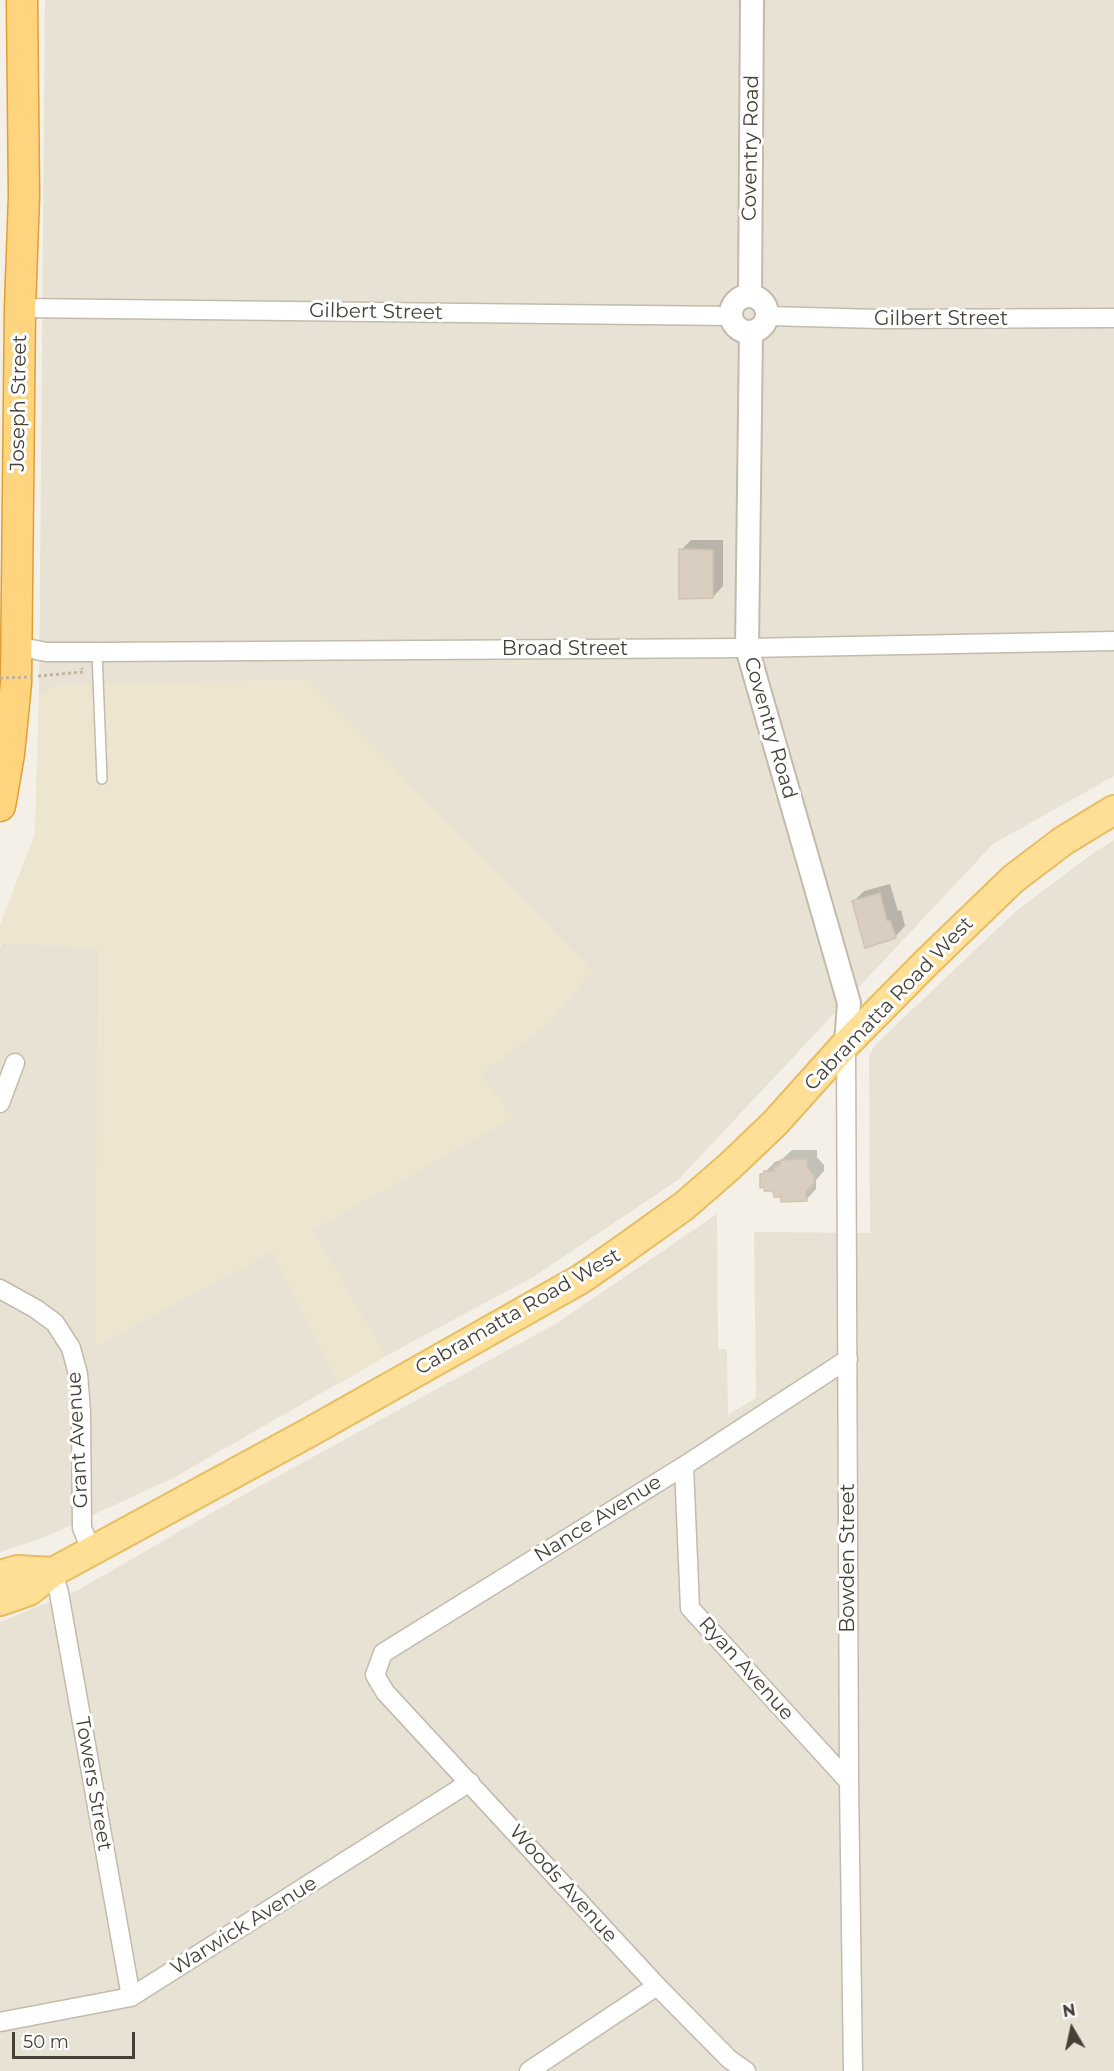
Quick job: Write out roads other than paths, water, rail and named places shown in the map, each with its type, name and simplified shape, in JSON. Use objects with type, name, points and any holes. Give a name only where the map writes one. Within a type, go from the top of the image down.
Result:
[{"type":"highway","name":"Joseph Street","points":[[0,806],[14,716],[17,645],[20,308],[24,196],[22,0]]},
{"type":"main road","name":"Cabramatta Road West","points":[[0,1600],[29,1591],[53,1572],[310,1432],[581,1279],[684,1206],[775,1124],[846,1044],[1013,879],[1114,810]]},
{"type":"main road","points":[[0,1575],[17,1570],[53,1572]]},
{"type":"street","name":"Coventry Road","points":[[750,296],[752,0]]},
{"type":"street","points":[[750,296],[765,304],[768,316],[763,327],[751,333],[741,331],[736,327],[731,316],[734,304],[750,296]]},
{"type":"street","name":"Gilbert Street","points":[[20,308],[731,316]]},
{"type":"street","name":"Gilbert Street","points":[[768,316],[878,319],[1114,318]]},
{"type":"street","name":"Coventry Road","points":[[751,333],[747,648],[849,1003],[846,1044]]},
{"type":"street","name":"Broad Street","points":[[17,645],[46,652],[93,652],[747,648],[1114,640]]},
{"type":"street","name":"Bowden Street","points":[[846,1044],[849,1782],[853,2071]]},
{"type":"street","points":[[0,1103],[15,1063]]},
{"type":"street","name":"Grant Avenue","points":[[0,1289],[36,1309],[55,1323],[71,1348],[78,1374],[81,1411],[82,1528],[92,1552]]},
{"type":"street","name":"Nance Avenue","points":[[385,1692],[375,1675],[383,1653],[684,1466],[848,1359]]},
{"type":"street","name":"Ryan Avenue","points":[[684,1466],[690,1608],[849,1782]]},
{"type":"street","name":"Towers Street","points":[[53,1572],[59,1593],[131,1997]]},
{"type":"street","name":"Woods Avenue","points":[[385,1692],[657,1986],[729,2059],[746,2071]]},
{"type":"street","name":"Warwick Avenue","points":[[0,2022],[131,1997],[470,1782]]},
{"type":"street","points":[[529,2071],[657,1986]]},
{"type":"street","points":[[840,2071],[846,2069],[853,2071]]},
{"type":"lane","points":[[93,652],[102,779]]}]
